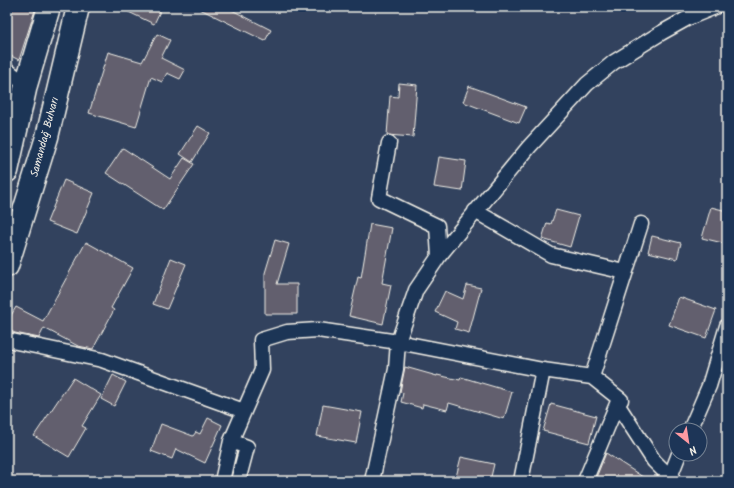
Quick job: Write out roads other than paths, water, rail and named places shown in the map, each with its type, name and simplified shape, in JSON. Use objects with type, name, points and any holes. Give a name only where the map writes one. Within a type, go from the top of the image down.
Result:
[{"type":"highway","points":[[7,171],[26,85],[49,7]]},
{"type":"highway","name":"Samandağ Bulvarı","points":[[7,266],[47,137],[78,7]]},
{"type":"street","points":[[372,481],[396,369],[398,342],[416,290],[439,256],[529,147],[587,84],[614,62],[661,33],[688,18],[715,7]]},
{"type":"street","points":[[7,70],[26,85]]},
{"type":"street","points":[[389,143],[379,198],[437,226],[439,256]]},
{"type":"street","points":[[475,211],[551,255],[625,272]]},
{"type":"street","points":[[592,377],[641,224]]},
{"type":"street","points":[[693,422],[709,386],[727,326]]},
{"type":"street","points":[[222,481],[231,441],[262,370],[261,340],[288,332],[318,330],[398,342],[543,370],[592,377],[621,400],[617,404],[585,481]]},
{"type":"street","points":[[7,340],[102,360],[244,412]]},
{"type":"street","points":[[521,481],[543,370]]},
{"type":"street","points":[[617,404],[654,461],[672,479],[677,462]]},
{"type":"street","points":[[231,441],[247,447],[238,481]]}]
